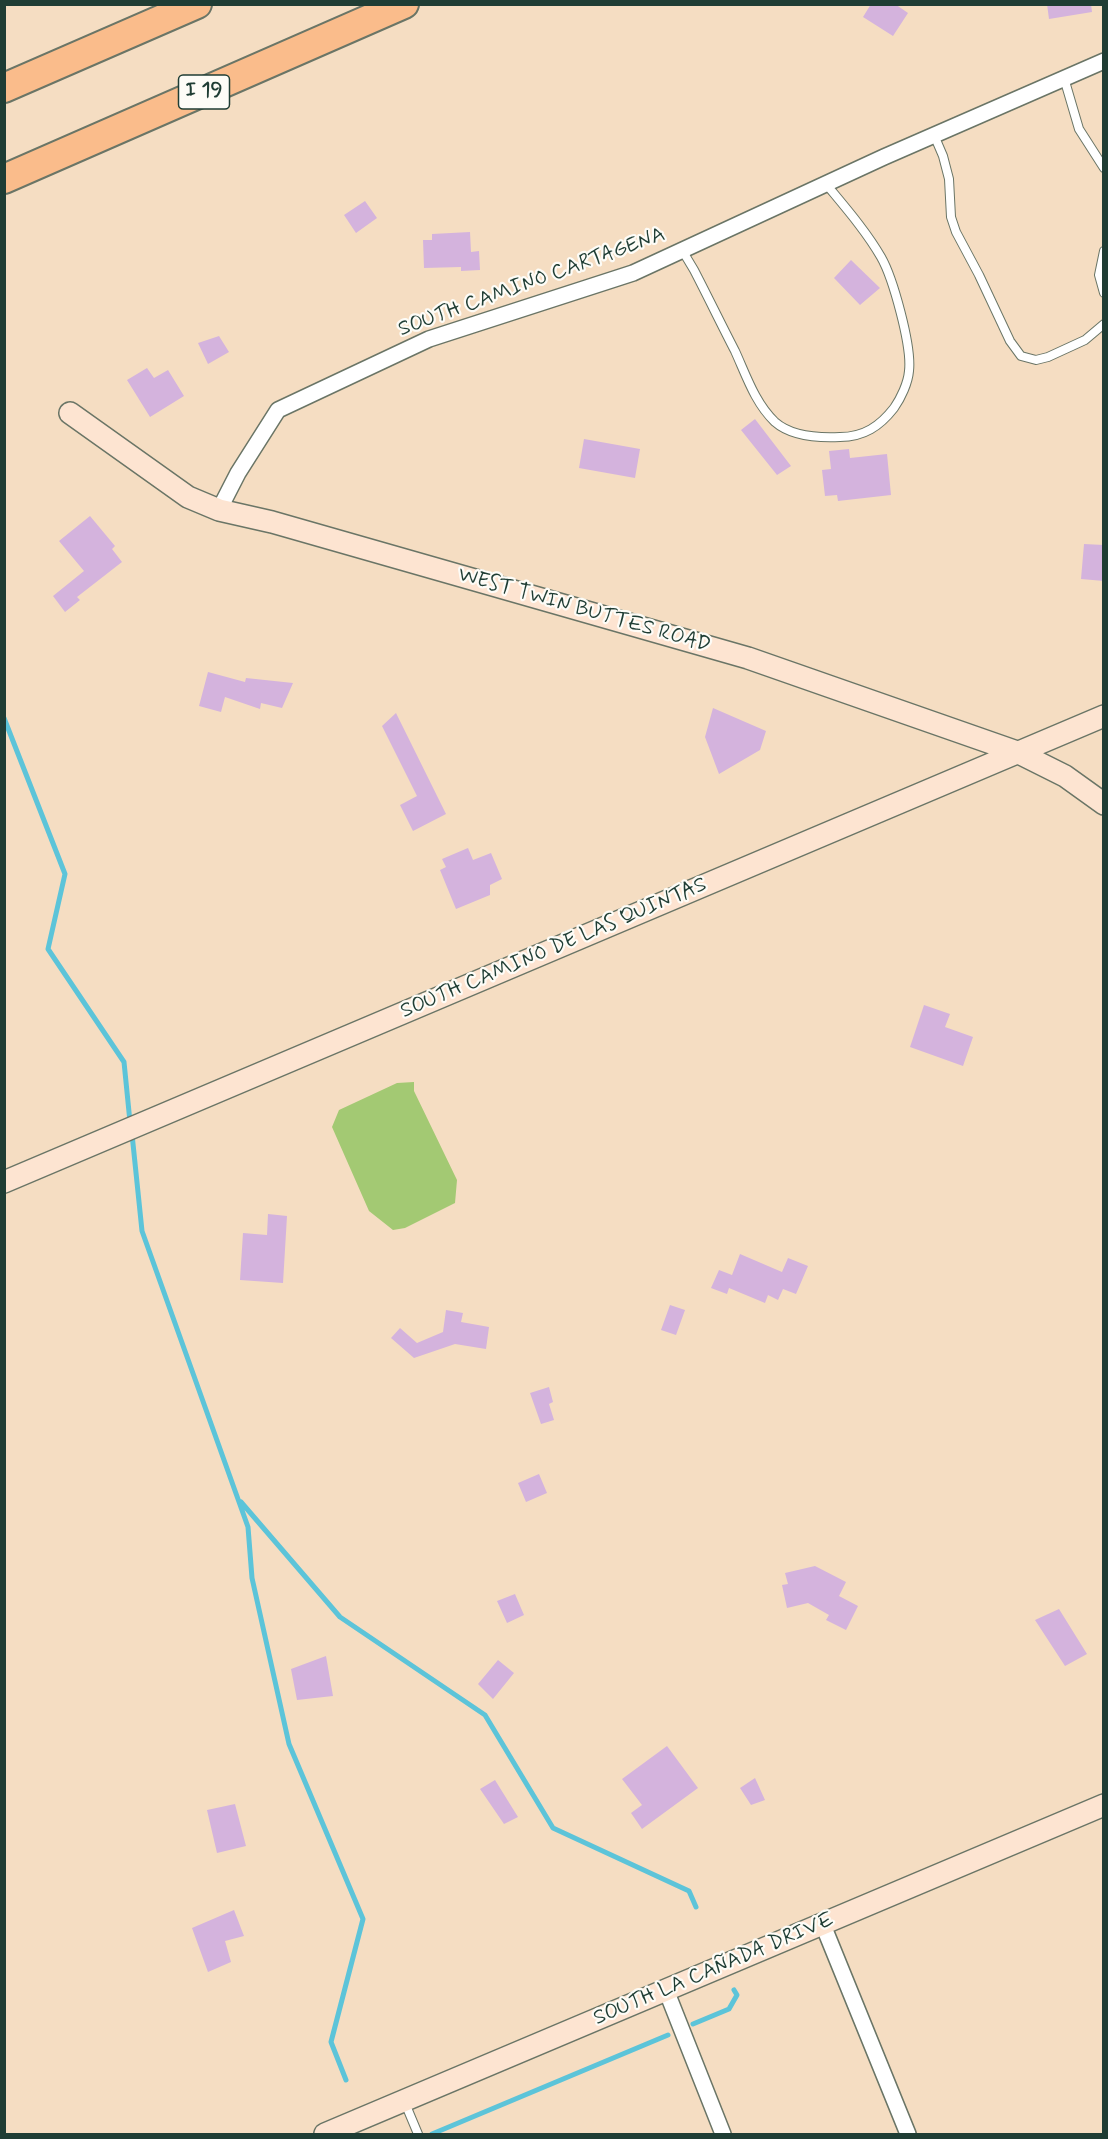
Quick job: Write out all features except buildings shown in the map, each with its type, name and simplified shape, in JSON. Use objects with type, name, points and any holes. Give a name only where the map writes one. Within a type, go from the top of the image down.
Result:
[{"type":"highway","points":[[4,88],[197,4]]},
{"type":"highway","name":"I 19","points":[[4,178],[404,4]]},
{"type":"street","name":"SOUTH CAMINO CARTAGENA","points":[[219,510],[238,473],[278,410],[429,339],[633,273],[934,135],[1104,61]]},
{"type":"street","name":"WEST TWIN BUTTES ROAD","points":[[70,413],[188,497],[219,510],[272,522],[748,658],[1017,752],[1065,776],[1104,804]]},
{"type":"street","name":"SOUTH CAMINO DE LAS QUINTAS","points":[[4,1182],[1104,716]]},
{"type":"street","name":"SOUTH LA CAÑADA DRIVE","points":[[325,2134],[1104,1805]]},
{"type":"street","points":[[823,1925],[908,2134]]},
{"type":"street","points":[[666,1990],[723,2134]]},
{"type":"lane","points":[[1064,78],[1079,129],[1104,168]]},
{"type":"lane","points":[[934,135],[950,178],[951,217],[956,232],[1010,341],[1021,356],[1036,360],[1048,357],[1085,340],[1104,324]]},
{"type":"lane","points":[[682,250],[759,401],[776,423],[797,433],[818,438],[846,437],[866,432],[883,422],[897,403],[909,370],[908,346],[894,285],[881,257],[826,184]]},
{"type":"lane","points":[[1104,251],[1099,275],[1104,293]]},
{"type":"lane","points":[[405,2102],[418,2134]]},
{"type":"green space","points":[[414,1082],[414,1091],[457,1180],[455,1203],[405,1228],[393,1230],[369,1211],[332,1127],[339,1110],[397,1083]]},
{"type":"waterway","points":[[4,718],[65,874],[48,949],[124,1062],[130,1122]]},
{"type":"waterway","points":[[132,1134],[142,1231],[248,1527],[252,1578],[289,1744],[363,1919],[331,2042],[346,2080]]},
{"type":"waterway","points":[[241,1502],[340,1617],[485,1715],[553,1828],[689,1891],[696,1907]]},
{"type":"waterway","points":[[693,2024],[729,2009],[737,1995],[734,1990]]},
{"type":"waterway","points":[[432,2134],[668,2035]]}]
